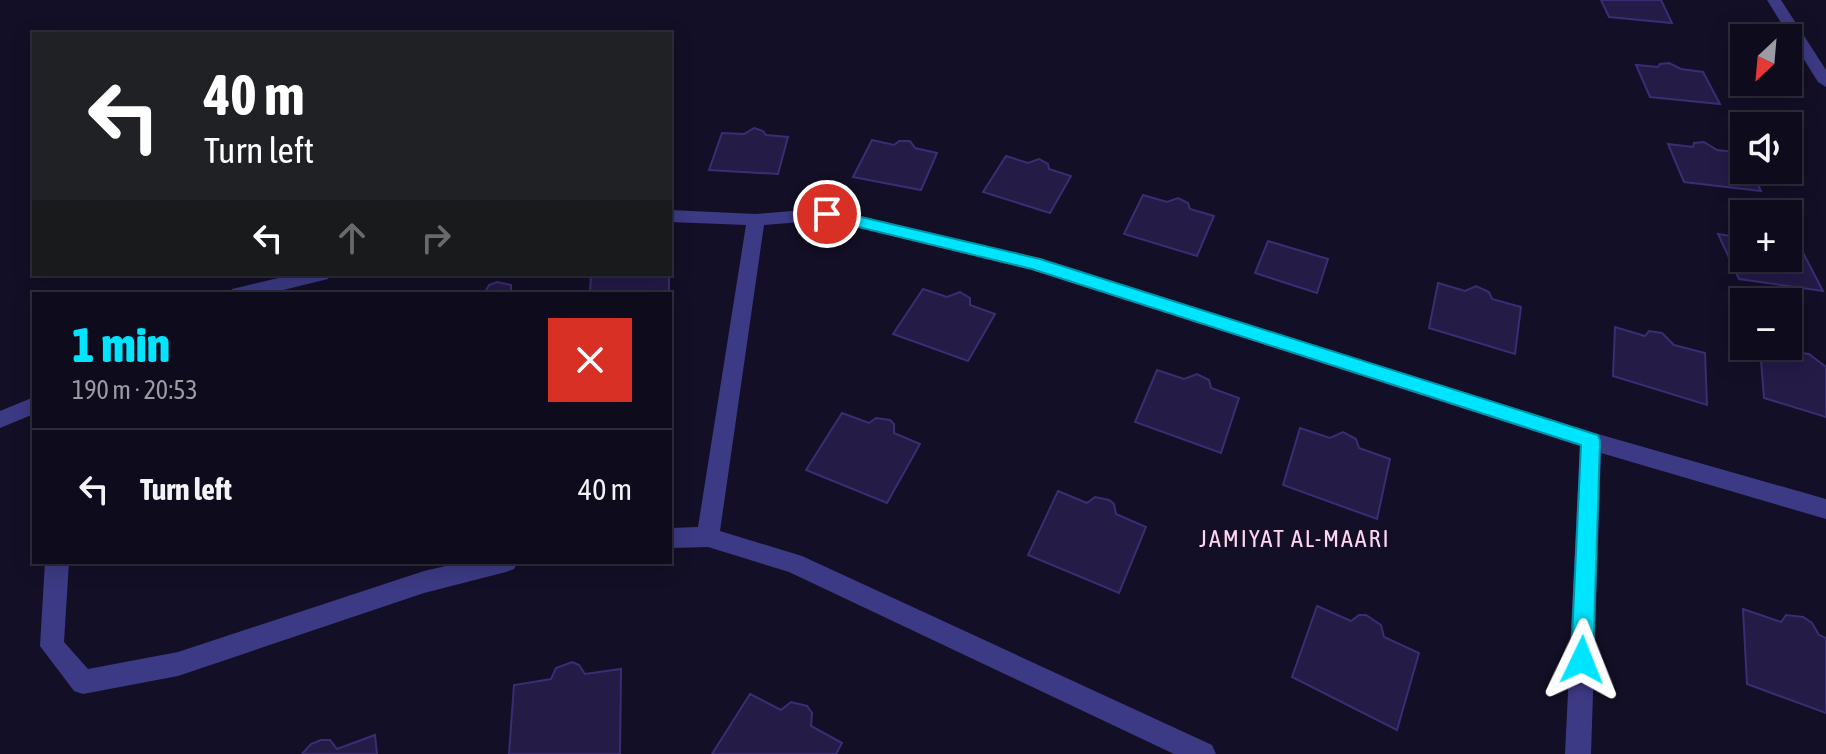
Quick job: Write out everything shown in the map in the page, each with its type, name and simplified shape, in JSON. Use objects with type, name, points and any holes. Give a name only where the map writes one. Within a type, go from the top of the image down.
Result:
[{"type":"street","points":[[1774,0],[1826,82]]},
{"type":"street","points":[[672,216],[756,220],[827,214],[1034,264],[1591,441],[1826,509]]},
{"type":"street","points":[[708,537],[756,220]]},
{"type":"street","points":[[247,292],[314,276]]},
{"type":"street","points":[[0,420],[32,406]]},
{"type":"street","points":[[1578,754],[1591,441]]},
{"type":"street","points":[[672,538],[708,537],[794,563],[1203,754]]},
{"type":"street","points":[[57,564],[52,646],[83,682],[178,664],[424,582],[498,564]]},
{"type":"building","points":[[1601,0],[1661,0],[1672,23],[1609,17]]},
{"type":"building","points":[[1669,63],[1681,69],[1703,72],[1720,104],[1650,97],[1636,65],[1658,67]]},
{"type":"building","points":[[754,128],[766,135],[788,137],[778,174],[709,170],[722,133],[744,134]]},
{"type":"building","points":[[872,140],[894,145],[899,141],[910,141],[915,148],[937,153],[921,190],[853,177]]},
{"type":"building","points":[[1704,142],[1717,150],[1730,152],[1730,184],[1758,184],[1761,191],[1684,182],[1668,144],[1693,147],[1694,143]]},
{"type":"building","points":[[1006,156],[1028,163],[1039,159],[1048,164],[1049,169],[1071,176],[1050,213],[983,192]]},
{"type":"building","points":[[1143,195],[1167,202],[1178,198],[1188,203],[1190,209],[1214,216],[1197,256],[1124,234]]},
{"type":"building","points":[[1718,234],[1730,236],[1730,260]]},
{"type":"building","points":[[1268,241],[1328,259],[1317,293],[1255,273]]},
{"type":"building","points":[[1802,251],[1823,291],[1802,288],[1739,279],[1736,272],[1802,272]]},
{"type":"building","points":[[591,276],[669,276],[669,292],[590,292]]},
{"type":"building","points":[[497,282],[511,285],[511,292],[485,292],[489,285]]},
{"type":"building","points":[[1438,283],[1465,291],[1476,286],[1489,292],[1492,299],[1521,307],[1515,354],[1429,328]]},
{"type":"building","points":[[923,289],[947,297],[960,292],[970,298],[970,305],[995,314],[968,361],[893,334]]},
{"type":"building","points":[[1615,327],[1645,336],[1649,331],[1662,333],[1674,345],[1705,353],[1707,405],[1613,376]]},
{"type":"building","points":[[1802,353],[1809,354],[1826,367],[1826,417],[1764,398],[1761,360],[1802,360]]},
{"type":"building","points":[[1157,370],[1184,379],[1197,374],[1209,380],[1211,388],[1239,398],[1221,453],[1135,422]]},
{"type":"building","points":[[842,413],[869,423],[876,418],[890,420],[894,424],[894,433],[920,444],[887,503],[806,470]]},
{"type":"building","points":[[1300,428],[1330,438],[1343,432],[1356,439],[1359,448],[1390,459],[1377,519],[1283,485]]},
{"type":"building","points":[[1058,491],[1087,503],[1095,497],[1109,500],[1114,504],[1116,514],[1146,527],[1119,593],[1028,555]]},
{"type":"building","points":[[1317,606],[1351,621],[1359,615],[1366,615],[1381,625],[1384,637],[1419,653],[1397,730],[1292,677]]},
{"type":"building","points":[[1743,609],[1781,622],[1786,615],[1803,617],[1812,623],[1819,635],[1826,638],[1826,713],[1747,684]]},
{"type":"building","points":[[572,662],[579,665],[585,674],[621,669],[620,754],[509,754],[514,685],[551,679],[556,668]]},
{"type":"building","points":[[750,694],[781,710],[791,702],[807,706],[812,713],[811,726],[842,743],[836,754],[712,754]]},
{"type":"building","points":[[375,735],[377,754],[302,754],[311,744],[321,740],[330,740],[337,749]]},
{"type":"district","name":"JAMIYAT AL-MAARI","points":[[1295,539]]},
{"type":"route","points":[[827,214],[1034,264],[1591,441],[1582,660]]}]
